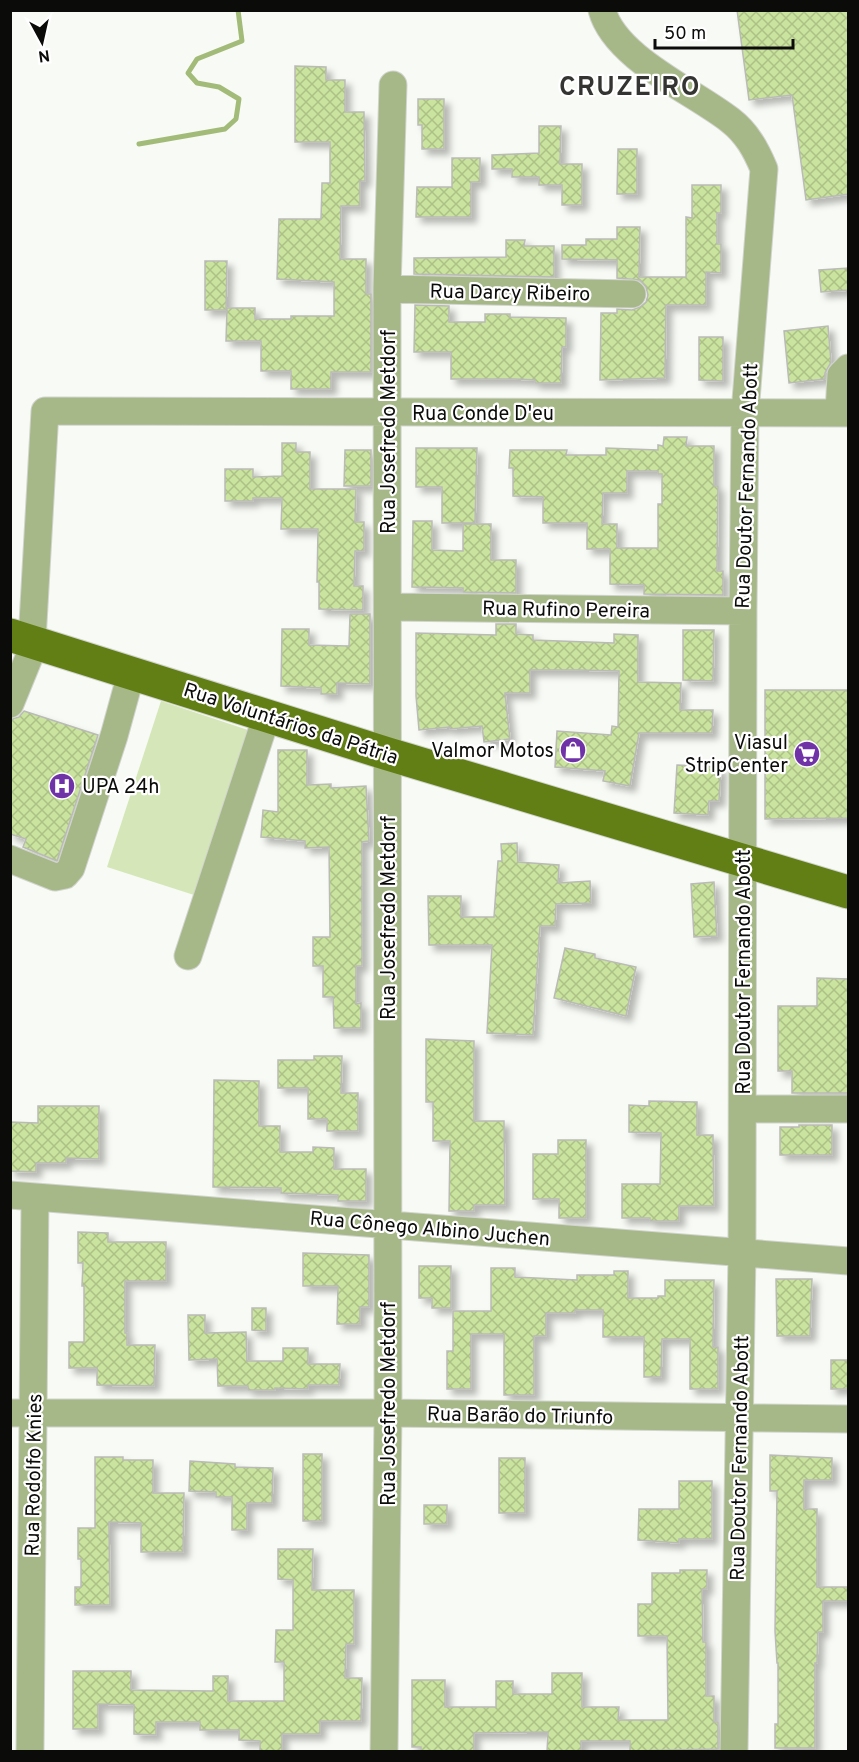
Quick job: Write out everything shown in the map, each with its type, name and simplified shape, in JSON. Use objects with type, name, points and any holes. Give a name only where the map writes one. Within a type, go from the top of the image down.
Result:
[{"type":"main road","name":"Rua Voluntários da Pátria","points":[[27,635],[59,635],[86,644],[108,644],[206,685],[267,716],[388,742]]},
{"type":"main road","name":"Rua Voluntários da Pátria","points":[[27,635],[206,685],[744,850],[849,892]]},
{"type":"main road","name":"Rua Voluntários da Pátria","points":[[744,850],[849,870]]},
{"type":"street","name":"Rua Doutor Fernando Abott","points":[[602,10],[605,22],[623,45],[675,84],[732,121],[754,145],[765,169],[745,413],[742,1253],[734,1752]]},
{"type":"street","name":"Rua Josefredo Metdorf","points":[[384,1752],[388,1413],[387,289],[393,85]]},
{"type":"street","name":"Rua Darcy Ribeiro","points":[[387,289],[632,294]]},
{"type":"street","points":[[844,413],[841,375],[849,368]]},
{"type":"street","name":"Rua Conde D'eu","points":[[27,635],[45,411],[844,413]]},
{"type":"street","name":"Rua Rufino Pereira","points":[[388,607],[743,611]]},
{"type":"street","points":[[10,704],[27,635]]},
{"type":"street","points":[[10,859],[55,877],[65,875],[71,868],[128,685]]},
{"type":"street","points":[[188,956],[267,716]]},
{"type":"street","points":[[743,1109],[849,1109]]},
{"type":"street","name":"Rua Cônego Albino Juchen","points":[[23,1197],[849,1261]]},
{"type":"street","name":"Rua Rodolfo Knies","points":[[23,1197],[22,1413],[30,1752]]},
{"type":"street","name":"Rua Barão do Triunfo","points":[[22,1413],[388,1413],[849,1419]]},
{"type":"green space","points":[[161,701],[248,730],[194,895],[107,867]]},
{"type":"building","points":[[737,10],[849,10],[849,194],[806,200],[792,95],[749,100]]},
{"type":"building","points":[[295,66],[326,67],[326,80],[345,80],[345,112],[364,112],[365,181],[360,181],[360,206],[341,206],[340,259],[366,259],[366,294],[371,294],[371,372],[331,372],[331,389],[291,389],[291,371],[261,371],[261,341],[226,341],[227,308],[255,308],[255,319],[334,316],[334,282],[277,279],[279,219],[321,219],[322,183],[330,183],[330,142],[295,142]]},
{"type":"building","points":[[418,99],[444,99],[444,149],[422,149],[422,125],[418,125]]},
{"type":"building","points":[[539,126],[561,126],[560,164],[582,164],[582,205],[562,205],[562,185],[539,185],[539,177],[512,177],[512,169],[492,169],[492,155],[539,153]]},
{"type":"building","points":[[618,149],[637,149],[637,194],[617,194]]},
{"type":"building","points":[[452,158],[480,158],[480,182],[471,182],[471,217],[416,217],[417,187],[452,187]]},
{"type":"building","points":[[692,185],[721,185],[721,213],[717,213],[717,244],[721,244],[721,273],[706,272],[706,305],[666,305],[665,378],[600,380],[601,313],[617,313],[617,309],[632,310],[640,307],[646,302],[648,295],[646,287],[640,280],[617,278],[617,260],[562,259],[562,245],[586,245],[586,239],[617,239],[617,227],[640,227],[639,277],[686,277],[686,217],[692,218]]},
{"type":"building","points":[[506,240],[525,240],[524,246],[554,246],[554,277],[414,274],[414,258],[506,257]]},
{"type":"building","points":[[205,261],[227,261],[226,310],[205,310]]},
{"type":"building","points":[[849,268],[849,290],[821,292],[819,270]]},
{"type":"building","points":[[415,305],[449,306],[449,322],[485,322],[485,314],[566,318],[566,347],[562,347],[561,383],[535,383],[535,380],[515,379],[451,379],[451,352],[414,352]]},
{"type":"building","points":[[828,326],[831,362],[825,373],[825,379],[789,383],[784,331]]},
{"type":"building","points":[[699,337],[723,337],[723,381],[699,380]]},
{"type":"building","points":[[664,437],[687,437],[686,446],[714,446],[714,486],[718,486],[717,571],[723,571],[723,595],[644,594],[644,585],[610,584],[610,549],[587,549],[587,523],[543,523],[543,497],[513,496],[513,468],[509,468],[510,450],[567,450],[566,455],[606,455],[606,448],[658,450],[658,445],[663,446]],"holes":[[[627,471],[658,471],[658,474],[662,474],[662,504],[658,504],[658,548],[617,548],[617,524],[602,524],[603,493],[627,493]]]},
{"type":"building","points":[[282,443],[296,443],[296,452],[310,452],[310,489],[356,489],[355,522],[364,522],[364,551],[355,551],[354,586],[363,586],[363,610],[319,609],[318,529],[281,529],[282,498],[225,501],[225,469],[253,469],[253,477],[282,476]]},
{"type":"building","points":[[416,448],[477,448],[475,523],[442,523],[442,487],[416,487]]},
{"type":"building","points":[[345,450],[371,450],[371,486],[344,486]]},
{"type":"building","points":[[413,521],[432,521],[432,550],[463,551],[463,524],[491,524],[491,560],[516,560],[516,593],[463,592],[463,588],[412,587]]},
{"type":"building","points":[[350,614],[370,614],[370,684],[337,683],[337,694],[321,694],[321,688],[281,686],[282,629],[309,629],[309,645],[349,646]]},
{"type":"building","points":[[496,624],[516,624],[516,634],[533,635],[533,640],[614,643],[614,634],[638,635],[638,682],[681,683],[680,710],[713,710],[712,733],[639,733],[630,786],[603,781],[605,771],[555,767],[557,731],[611,735],[612,726],[618,727],[619,671],[577,670],[530,670],[530,693],[505,693],[510,739],[484,742],[482,726],[419,730],[416,696],[416,633],[496,635]]},
{"type":"building","points":[[683,630],[714,630],[713,681],[683,680]]},
{"type":"building","name":"Viasul StripCenter","points":[[765,690],[849,690],[849,818],[765,819]]},
{"type":"building","points":[[24,711],[98,735],[57,861],[23,847],[26,839],[10,834],[10,725],[12,719],[19,717]]},
{"type":"building","points":[[278,750],[307,750],[307,785],[331,784],[331,788],[366,786],[369,841],[362,842],[362,966],[356,966],[356,1004],[361,1003],[361,1028],[334,1028],[333,997],[323,997],[323,966],[313,966],[313,937],[330,937],[329,847],[305,848],[305,841],[261,837],[263,810],[278,812]]},
{"type":"building","points":[[677,765],[721,767],[719,801],[709,801],[708,815],[674,813]]},
{"type":"building","points":[[517,843],[518,862],[559,865],[558,883],[590,881],[591,903],[556,904],[555,926],[540,926],[533,1035],[487,1033],[492,945],[429,945],[428,896],[461,896],[461,917],[494,917],[498,861],[502,861],[501,844]]},
{"type":"building","points":[[714,882],[717,936],[694,937],[691,884]]},
{"type":"building","points":[[565,948],[595,954],[595,958],[636,967],[626,1016],[554,998]]},
{"type":"building","points":[[817,978],[849,979],[849,1093],[792,1093],[792,1071],[778,1071],[778,1006],[817,1006]]},
{"type":"building","points":[[426,1039],[474,1041],[474,1121],[504,1121],[505,1205],[474,1205],[474,1211],[449,1211],[450,1141],[433,1141],[433,1102],[426,1102]]},
{"type":"building","points":[[314,1056],[342,1056],[341,1093],[358,1093],[358,1131],[327,1131],[327,1119],[308,1119],[308,1088],[278,1088],[278,1060],[314,1060]]},
{"type":"building","points":[[214,1080],[259,1081],[259,1126],[280,1126],[280,1152],[313,1152],[313,1147],[334,1148],[334,1169],[366,1169],[366,1201],[338,1201],[338,1195],[281,1193],[281,1188],[213,1187]]},
{"type":"building","points":[[649,1101],[697,1102],[697,1135],[713,1135],[714,1206],[679,1206],[679,1221],[622,1218],[622,1184],[660,1184],[661,1133],[629,1132],[629,1105],[649,1106]]},
{"type":"building","points":[[38,1106],[99,1106],[99,1159],[66,1158],[66,1163],[36,1163],[36,1172],[10,1171],[10,1122],[38,1123]]},
{"type":"building","points":[[799,1125],[832,1125],[832,1155],[780,1155],[780,1127],[799,1127]]},
{"type":"building","points":[[558,1140],[586,1140],[586,1218],[559,1218],[559,1199],[533,1199],[533,1154],[558,1154]]},
{"type":"building","points":[[78,1232],[108,1233],[108,1242],[166,1242],[166,1281],[125,1281],[127,1345],[155,1345],[154,1386],[97,1385],[97,1368],[69,1368],[69,1342],[84,1342],[83,1263],[78,1263]]},
{"type":"building","points":[[303,1253],[369,1255],[369,1307],[360,1307],[360,1324],[337,1324],[338,1286],[303,1286]]},
{"type":"building","points":[[419,1266],[451,1266],[451,1308],[432,1308],[432,1298],[419,1298]]},
{"type":"building","points":[[491,1268],[515,1268],[515,1277],[577,1280],[577,1275],[614,1275],[614,1271],[628,1271],[628,1298],[665,1296],[665,1280],[714,1280],[713,1347],[718,1347],[718,1389],[690,1389],[690,1339],[662,1339],[661,1377],[644,1377],[644,1337],[603,1337],[603,1310],[575,1310],[575,1313],[546,1313],[546,1336],[534,1336],[534,1395],[504,1395],[504,1334],[471,1334],[471,1389],[447,1389],[447,1351],[453,1351],[453,1311],[491,1311]]},
{"type":"building","points":[[776,1279],[812,1279],[810,1336],[777,1336]]},
{"type":"building","points":[[252,1308],[266,1308],[266,1331],[252,1330]]},
{"type":"building","points":[[188,1315],[205,1315],[205,1333],[246,1332],[247,1361],[283,1361],[283,1348],[308,1348],[308,1364],[340,1364],[339,1385],[308,1385],[308,1389],[275,1388],[275,1390],[248,1390],[248,1386],[218,1386],[217,1359],[189,1360]]},
{"type":"building","points":[[831,1360],[849,1360],[849,1389],[831,1389]]},
{"type":"building","points":[[303,1454],[322,1454],[322,1521],[303,1521]]},
{"type":"building","points":[[770,1455],[832,1458],[832,1480],[804,1480],[804,1509],[817,1509],[817,1587],[849,1587],[849,1601],[823,1601],[823,1632],[818,1632],[817,1663],[815,1663],[815,1748],[775,1748],[775,1724],[778,1724],[778,1663],[775,1631],[777,1491],[770,1491]]},
{"type":"building","points":[[95,1457],[153,1460],[153,1493],[184,1493],[183,1552],[141,1552],[141,1523],[109,1522],[110,1605],[75,1605],[75,1587],[81,1587],[78,1528],[95,1528]]},
{"type":"building","points":[[499,1458],[525,1458],[525,1513],[499,1513]]},
{"type":"building","points":[[190,1461],[235,1464],[235,1467],[273,1468],[272,1503],[247,1503],[247,1530],[232,1530],[232,1497],[216,1497],[216,1492],[189,1491]]},
{"type":"building","points":[[679,1481],[712,1481],[712,1539],[679,1539],[679,1543],[638,1540],[639,1509],[679,1509]]},
{"type":"building","points":[[424,1505],[447,1505],[447,1524],[424,1524]]},
{"type":"building","points":[[278,1549],[313,1549],[312,1590],[354,1590],[354,1644],[346,1644],[345,1678],[362,1678],[361,1721],[320,1721],[320,1734],[282,1734],[282,1751],[260,1751],[260,1741],[239,1740],[239,1730],[200,1730],[200,1722],[156,1722],[156,1735],[134,1734],[134,1705],[98,1704],[98,1729],[73,1729],[73,1671],[131,1671],[131,1690],[213,1691],[213,1676],[228,1676],[228,1701],[284,1701],[284,1662],[275,1662],[276,1630],[293,1630],[293,1580],[278,1579]]},
{"type":"building","points":[[680,1570],[707,1570],[707,1589],[702,1589],[703,1642],[706,1642],[706,1696],[714,1696],[714,1722],[718,1722],[718,1749],[630,1751],[630,1741],[581,1741],[581,1752],[547,1752],[548,1732],[474,1733],[474,1752],[421,1752],[421,1747],[412,1747],[412,1680],[445,1680],[445,1707],[496,1707],[496,1681],[513,1681],[513,1694],[552,1694],[552,1673],[582,1673],[582,1707],[619,1707],[618,1720],[668,1720],[667,1636],[638,1636],[638,1604],[652,1604],[652,1573],[680,1573]]},
{"type":"waterway","points":[[139,144],[225,129],[236,119],[239,99],[219,87],[197,83],[188,73],[197,59],[242,41],[238,10]]},
{"type":"place","name":"Valmor Motos","points":[[573,750]]},
{"type":"place","name":"Viasul StripCenter","points":[[807,754]]},
{"type":"place","name":"UPA 24h","points":[[62,786]]},
{"type":"district","name":"CRUZEIRO","points":[[630,86]]}]
